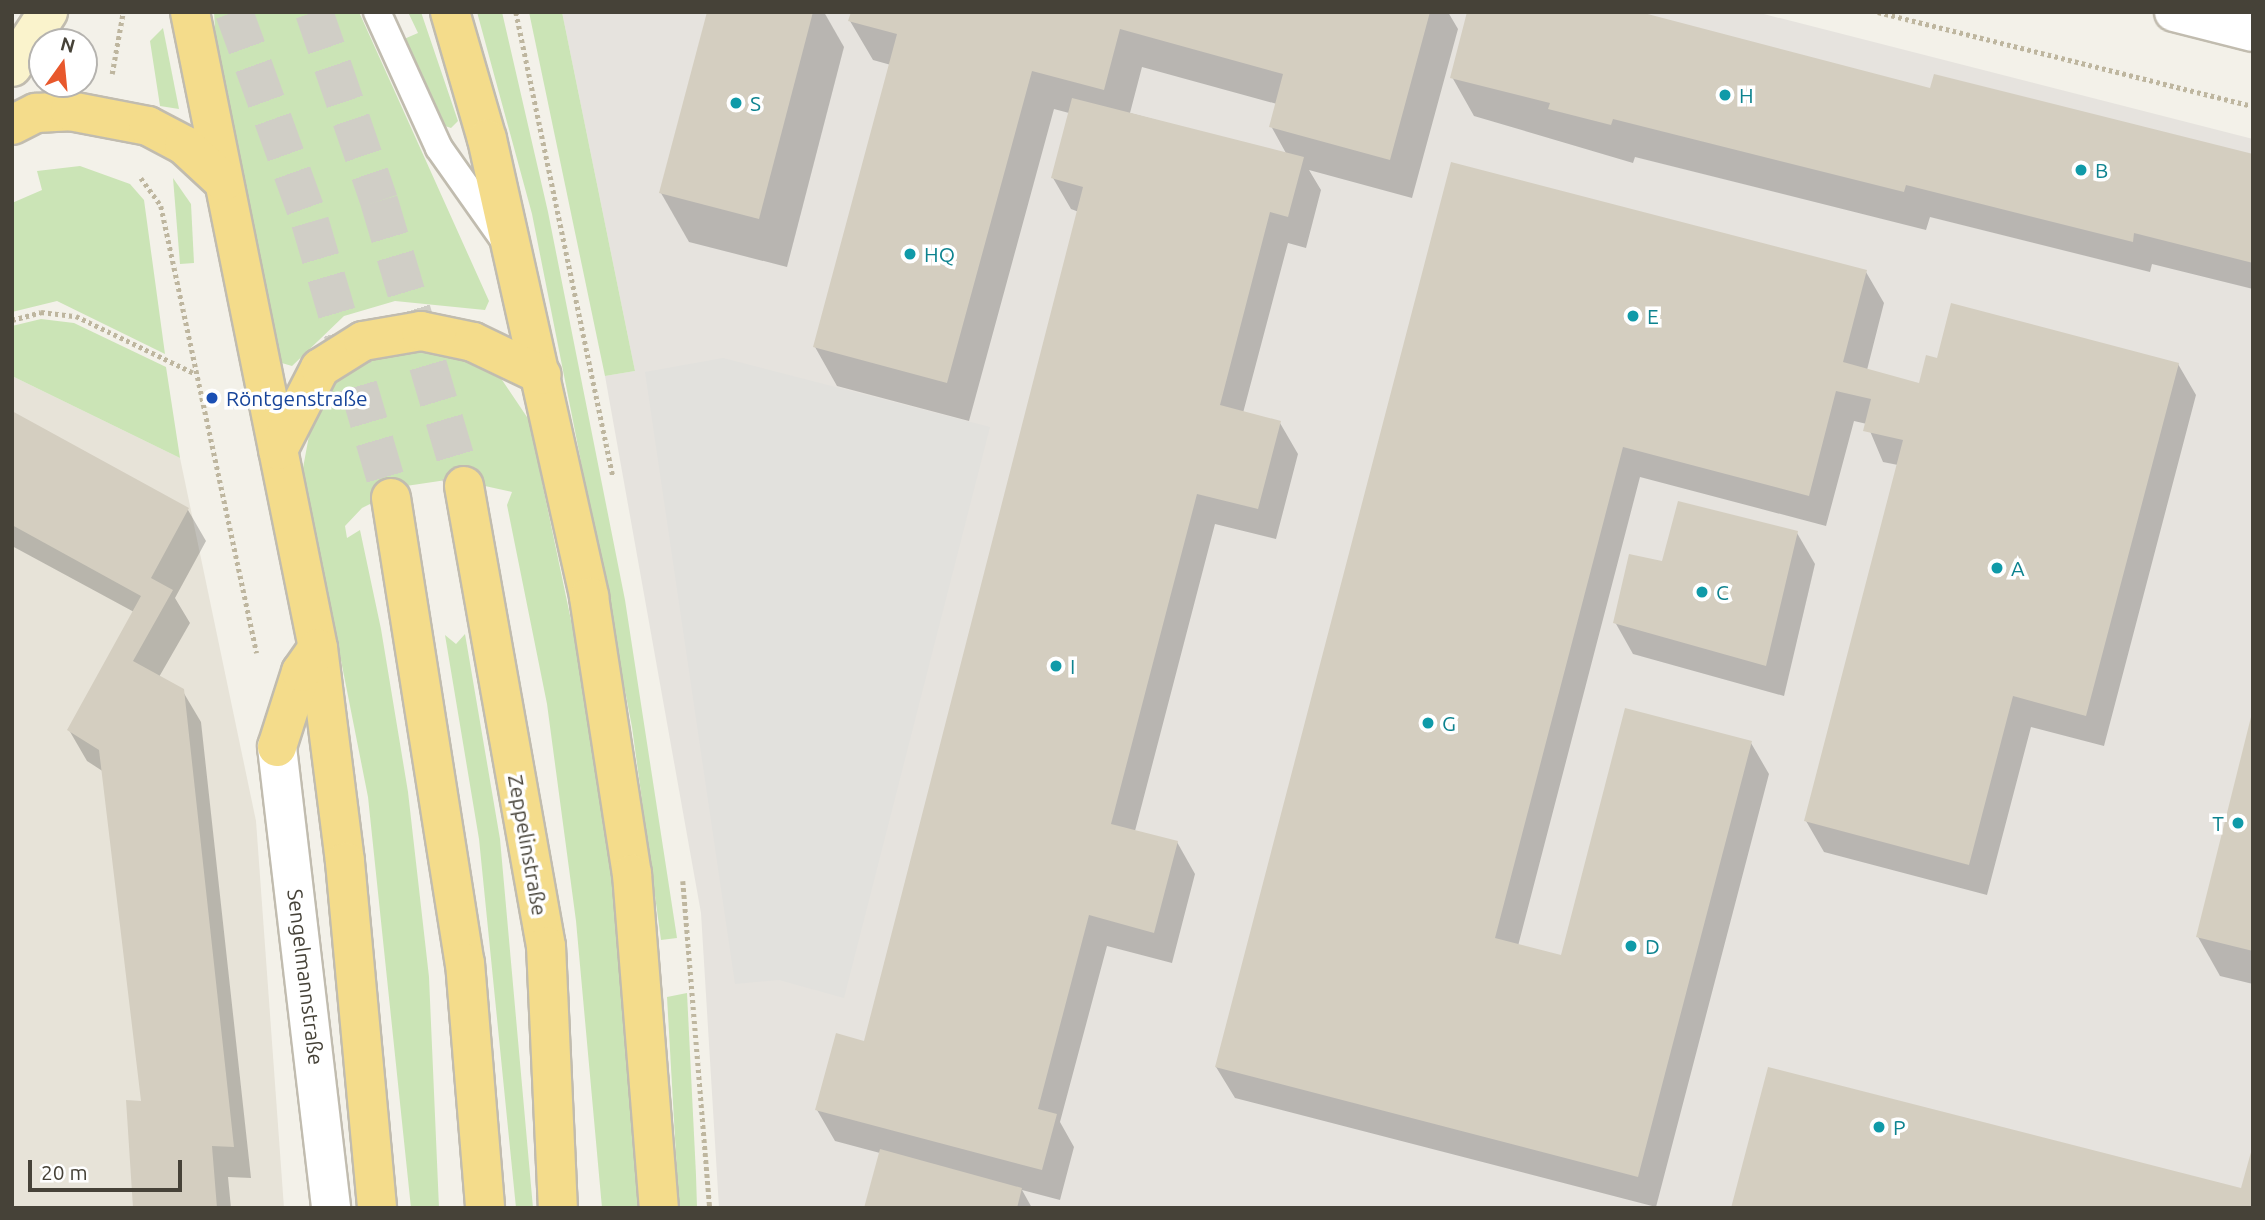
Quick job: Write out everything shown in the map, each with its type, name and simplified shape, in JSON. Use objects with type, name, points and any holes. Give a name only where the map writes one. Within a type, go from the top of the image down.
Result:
[{"type":"highway","points":[[190,12],[317,648],[345,862],[377,1208]]},
{"type":"highway","points":[[450,12],[542,375],[589,597],[632,874],[659,1208]]},
{"type":"highway","points":[[12,125],[36,113],[70,111],[137,123],[184,145],[224,182]]},
{"type":"highway","points":[[278,450],[320,368],[363,341],[421,331],[473,342],[542,375]]},
{"type":"highway","name":"Zeppelinstraße","points":[[464,486],[546,946],[558,1208]]},
{"type":"highway","points":[[391,498],[465,963],[485,1208]]},
{"type":"highway","points":[[277,747],[301,672],[317,648]]},
{"type":"main road","points":[[12,67],[48,12]]},
{"type":"street","points":[[2174,12],[2253,32]]},
{"type":"street","name":"Sengelmannstraße","points":[[277,747],[331,1208]]},
{"type":"lane","points":[[377,12],[439,148],[513,253]]},
{"type":"path","points":[[1878,12],[2253,106]]},
{"type":"path","points":[[109,86],[126,13]]},
{"type":"path","points":[[133,173],[161,206],[260,667]]},
{"type":"path","points":[[12,320],[41,312],[76,316],[195,373]]},
{"type":"shaded area","points":[[562,12],[1756,12],[2253,139],[2253,1208],[719,1208],[701,913],[605,376],[635,371]]},
{"type":"shaded area","points":[[723,358],[990,427],[844,998],[779,980],[735,984],[645,372]]},
{"type":"shaded area","points":[[12,376],[180,458],[256,821],[284,1208],[12,1208]]},
{"type":"green space","points":[[214,12],[359,12],[489,301],[485,310],[395,301],[344,316],[292,366],[275,361],[218,77]]},
{"type":"green space","points":[[408,12],[421,12],[458,121],[451,128],[442,125],[404,39],[418,33]]},
{"type":"green space","points":[[477,12],[502,12],[548,212],[625,600],[677,938],[661,940],[632,727],[532,214]]},
{"type":"green space","points":[[529,12],[562,12],[635,371],[605,376]]},
{"type":"green space","points":[[163,28],[179,109],[160,106],[150,41]]},
{"type":"green space","points":[[80,166],[130,184],[144,200],[165,354],[57,301],[12,312],[12,203],[42,190],[37,171]]},
{"type":"green space","points":[[173,178],[191,204],[194,263],[180,264]]},
{"type":"green space","points":[[41,319],[74,323],[166,367],[180,458],[12,376],[12,326]]},
{"type":"green space","points":[[414,348],[456,353],[498,374],[529,420],[585,687],[613,886],[638,1208],[602,1208],[576,921],[547,704],[507,505],[512,492],[453,479],[406,486],[362,508],[345,526],[347,538],[360,530],[381,629],[408,792],[429,977],[439,1208],[411,1208],[368,797],[303,468],[313,414],[338,379],[376,357]]},
{"type":"green space","points":[[465,634],[500,839],[533,1208],[516,1208],[479,839],[445,635],[456,644]]},
{"type":"green space","points":[[687,993],[697,1208],[679,1208],[667,997]]},
{"type":"building","name":"S","points":[[707,12],[813,12],[759,219],[659,193]]},
{"type":"building","name":"HQ","points":[[851,12],[1430,12],[1390,160],[1269,127],[1283,74],[1120,29],[1104,90],[1032,71],[947,383],[813,347],[897,34],[848,21]]},
{"type":"building","points":[[1467,12],[1640,12],[1930,88],[1934,74],[2253,154],[2253,263],[2134,233],[2133,242],[1906,185],[1904,192],[1613,119],[1611,125],[1548,109],[1550,103],[1450,78]]},
{"type":"building","name":"I","points":[[1072,98],[1304,157],[1288,217],[1270,212],[1220,405],[1281,421],[1258,509],[1197,494],[1111,824],[1178,841],[1154,933],[1089,915],[1038,1109],[1057,1114],[1042,1170],[815,1110],[836,1033],[864,1041],[1083,187],[1051,178]]},
{"type":"building","points":[[1451,162],[1867,270],[1843,362],[1919,383],[1926,355],[1937,358],[1951,303],[2179,363],[2086,716],[2013,696],[1969,865],[1804,821],[1903,440],[1863,431],[1871,399],[1836,391],[1809,496],[1623,447],[1495,938],[1561,955],[1625,708],[1752,741],[1638,1177],[1215,1067]]},
{"type":"building","points":[[12,411],[189,508],[151,578],[173,590],[133,661],[184,689],[234,1147],[212,1146],[217,1208],[133,1208],[126,1100],[141,1101],[99,750],[67,730],[141,596],[12,525]]},
{"type":"building","name":"C","points":[[1678,501],[1798,531],[1766,666],[1613,623],[1629,554],[1662,561]]},
{"type":"building","name":"T","points":[[2253,709],[2253,951],[2196,937]]},
{"type":"building","name":"P","points":[[1768,1067],[2241,1188],[2253,1145],[2253,1208],[1731,1208]]},
{"type":"building","points":[[880,1149],[1022,1188],[1017,1208],[864,1208]]},
{"type":"tunnel","points":[[234,12],[310,222],[391,498]]},
{"type":"tunnel","points":[[314,12],[379,201],[464,486]]},
{"type":"place","name":"H","points":[[1725,95]]},
{"type":"place","name":"S","points":[[736,103]]},
{"type":"place","name":"B","points":[[2081,170]]},
{"type":"place","name":"HQ","points":[[910,254]]},
{"type":"place","name":"E","points":[[1633,316]]},
{"type":"place","name":"Röntgenstraße","points":[[212,398]]},
{"type":"place","name":"A","points":[[1997,568]]},
{"type":"place","name":"C","points":[[1702,592]]},
{"type":"place","name":"I","points":[[1056,666]]},
{"type":"place","name":"G","points":[[1428,723]]},
{"type":"place","name":"T","points":[[2238,823]]},
{"type":"place","name":"D","points":[[1631,946]]},
{"type":"place","name":"P","points":[[1879,1127]]}]
